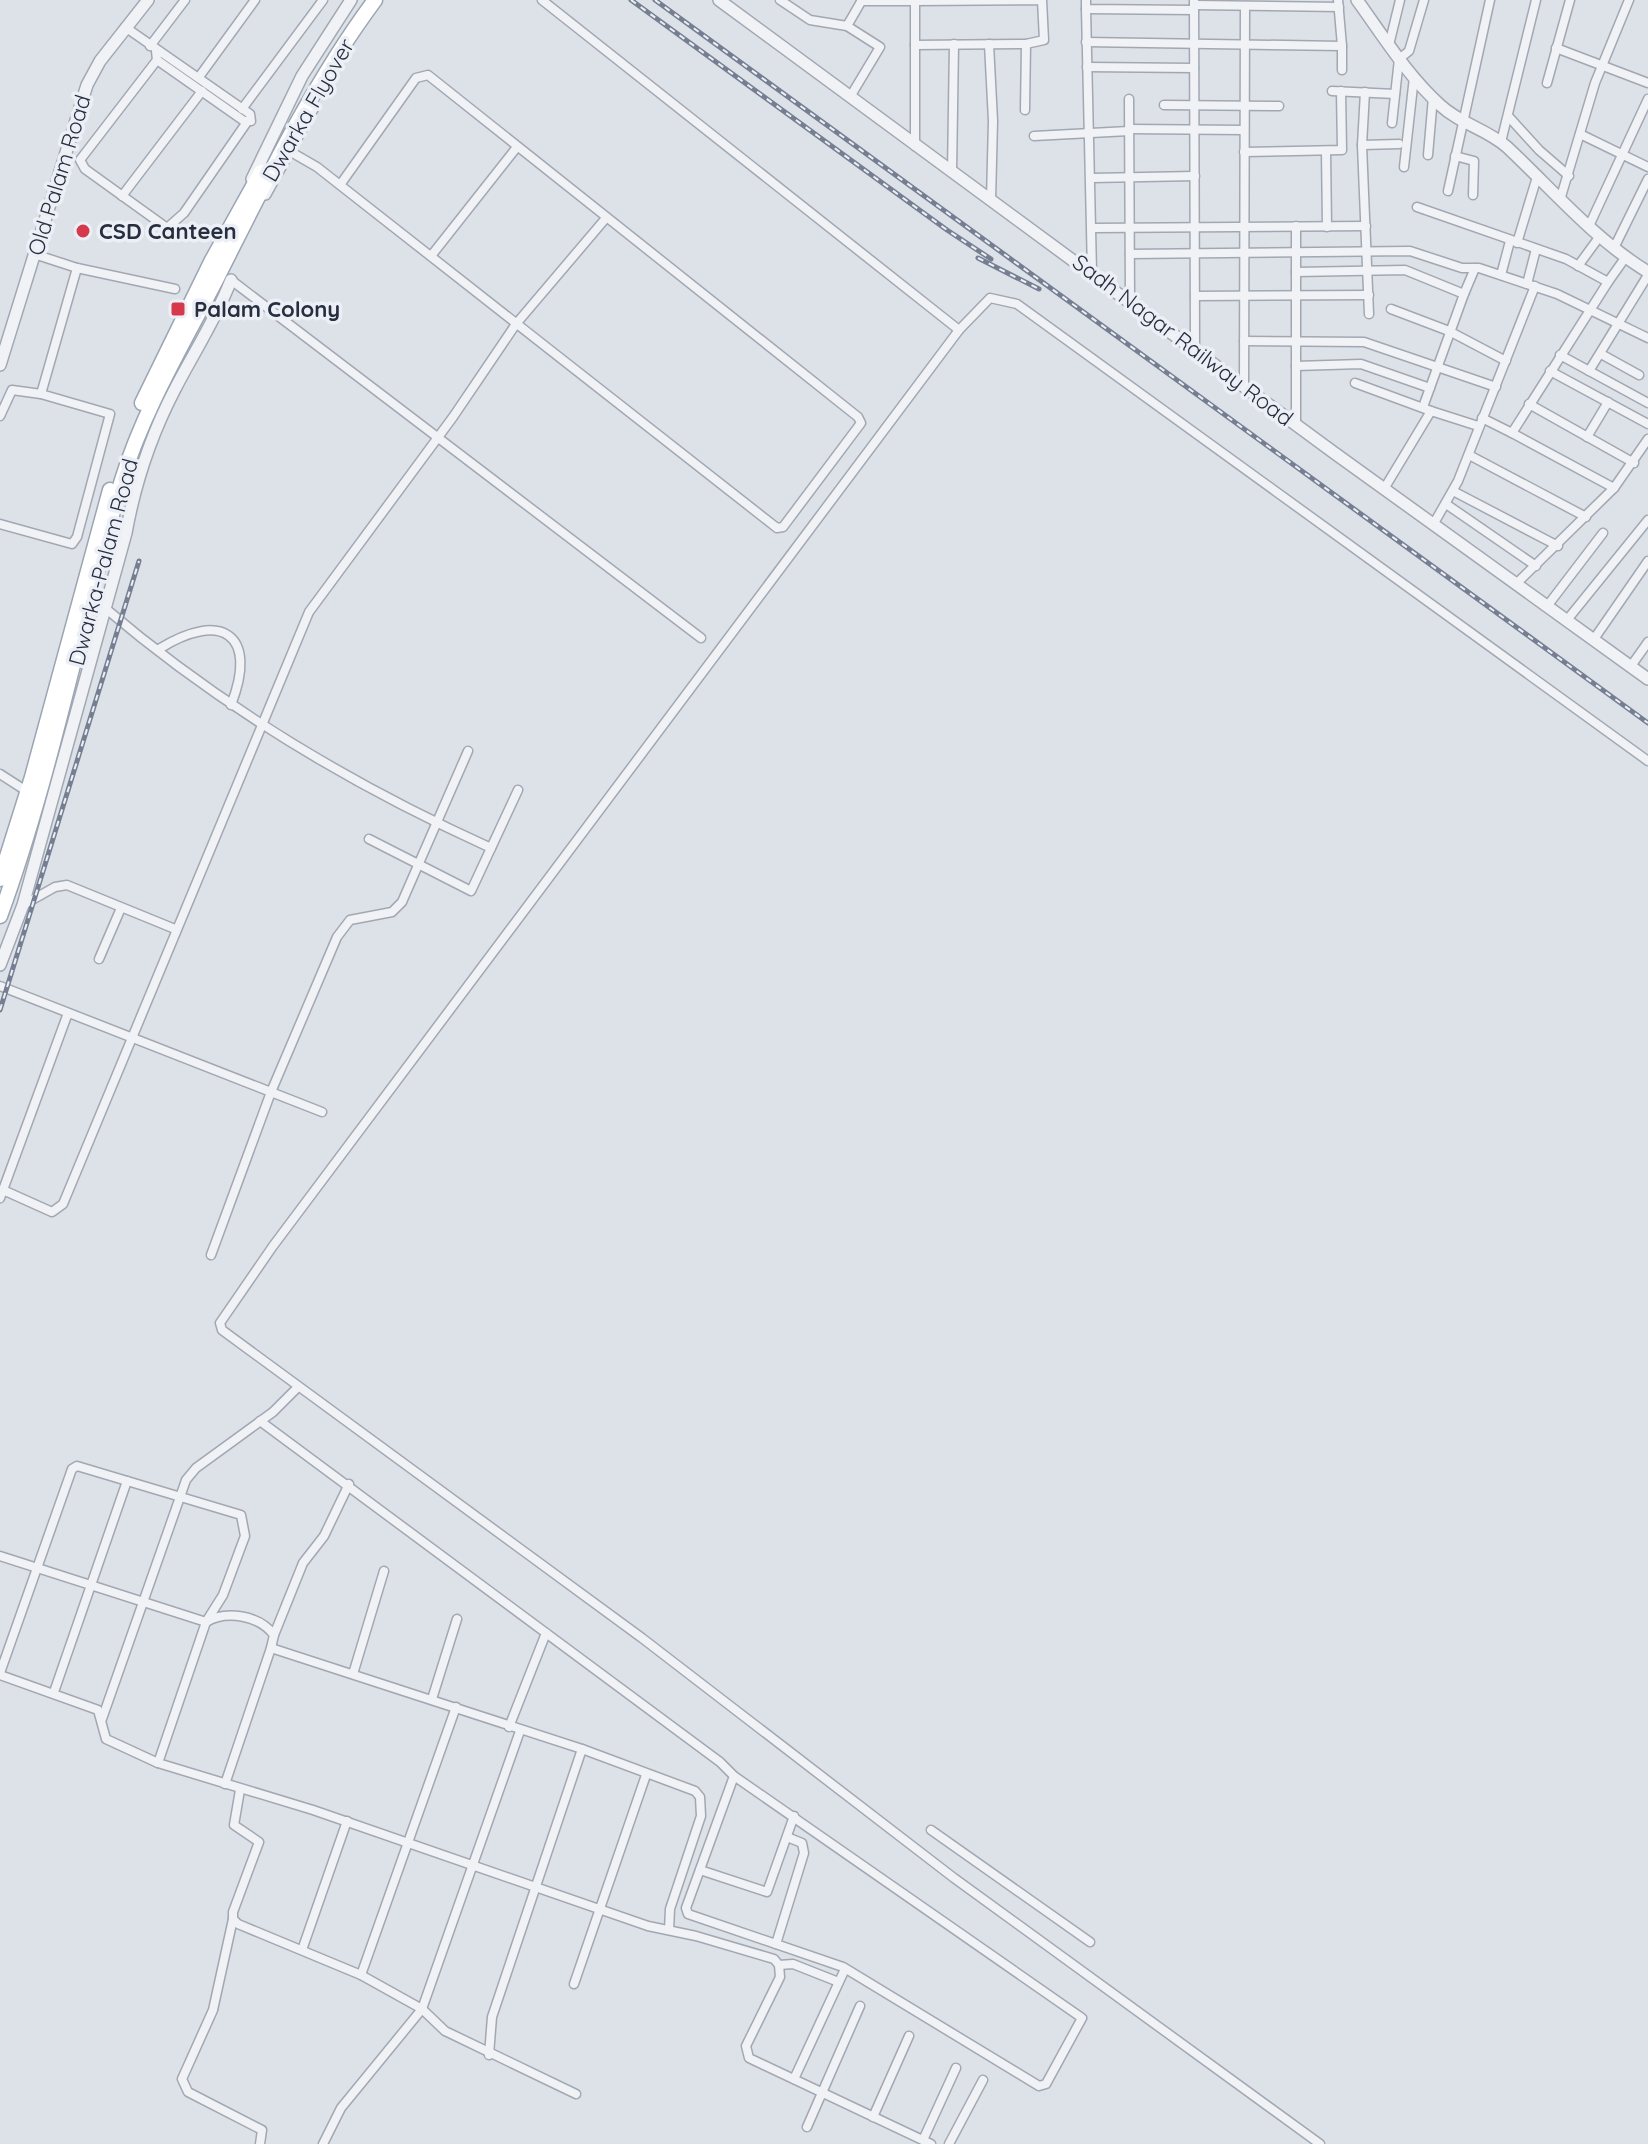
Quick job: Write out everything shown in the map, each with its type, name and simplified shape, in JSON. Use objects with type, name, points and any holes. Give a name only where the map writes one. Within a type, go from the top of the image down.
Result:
[{"type":"main road","name":"Dwarka Flyover","points":[[240,221],[326,52],[363,0]]},
{"type":"main road","name":"Dwarka Flyover","points":[[256,190],[335,56],[375,0]]},
{"type":"main road","name":"Dwarka-Palam Road","points":[[0,879],[28,792],[114,476],[136,416],[240,221]]},
{"type":"main road","name":"Dwarka-Palam Road","points":[[0,916],[44,779],[123,479],[144,420],[240,221]]},
{"type":"street","name":"Old Palam Road","points":[[0,365],[87,85],[100,61],[148,0]]},
{"type":"street","points":[[155,53],[165,52],[252,117],[176,224],[167,228],[85,169],[80,160],[155,53],[185,0]]},
{"type":"street","points":[[199,77],[255,0]]},
{"type":"street","points":[[242,109],[323,0]]},
{"type":"street","points":[[240,221],[302,76],[351,0]]},
{"type":"street","points":[[240,221],[291,152],[345,53],[383,0]]},
{"type":"street","points":[[542,0],[959,330]]},
{"type":"street","name":"Sadh Nagar Railway Road","points":[[719,0],[1433,525],[1648,679]]},
{"type":"street","points":[[780,0],[810,20],[847,26],[880,47],[850,97]]},
{"type":"street","points":[[847,26],[862,1],[1042,0],[1043,42],[915,45]]},
{"type":"street","points":[[1357,0],[1399,59],[1433,97],[1462,122],[1501,142],[1600,236],[1648,273],[1621,323],[1589,371]]},
{"type":"street","points":[[1389,0],[1399,4],[1389,45]]},
{"type":"street","points":[[1392,123],[1399,59],[1409,51],[1424,0]]},
{"type":"street","points":[[1448,191],[1490,0]]},
{"type":"street","points":[[1501,142],[1536,0]]},
{"type":"street","points":[[1547,83],[1570,0]]},
{"type":"street","points":[[1560,200],[1604,63],[1629,0]]},
{"type":"street","points":[[915,146],[915,45],[920,1]]},
{"type":"street","points":[[1092,272],[1086,4],[1338,4],[1342,70]]},
{"type":"street","points":[[1194,5],[1195,348]]},
{"type":"street","points":[[1244,385],[1245,6]]},
{"type":"street","points":[[125,27],[202,91],[247,122]]},
{"type":"street","points":[[1086,42],[1342,46]]},
{"type":"street","points":[[952,172],[954,44]]},
{"type":"street","points":[[989,44],[993,121],[991,200]]},
{"type":"street","points":[[1025,110],[1026,44]]},
{"type":"street","points":[[1556,48],[1604,63],[1648,83]]},
{"type":"street","points":[[1087,67],[1194,68]]},
{"type":"street","points":[[291,152],[340,185],[777,528],[783,527],[860,425],[860,419],[423,75],[416,78],[340,185]]},
{"type":"street","points":[[1404,167],[1414,76]]},
{"type":"street","points":[[122,196],[202,91]]},
{"type":"street","points":[[1244,152],[1343,149],[1336,91],[1395,94]]},
{"type":"street","points":[[1365,92],[1362,145],[1369,314]]},
{"type":"street","points":[[1428,155],[1433,97]]},
{"type":"street","points":[[1129,99],[1130,301]]},
{"type":"street","points":[[1589,226],[1648,99]]},
{"type":"street","points":[[1164,105],[1279,106]]},
{"type":"street","points":[[1509,117],[1539,150],[1569,176]]},
{"type":"street","points":[[1034,136],[1129,130],[1244,130]]},
{"type":"street","points":[[1580,134],[1648,167]]},
{"type":"street","points":[[1362,145],[1399,144]]},
{"type":"street","points":[[431,256],[517,147]]},
{"type":"street","points":[[1326,151],[1327,227]]},
{"type":"street","points":[[1455,156],[1474,161],[1473,195]]},
{"type":"street","points":[[1092,178],[1195,176]]},
{"type":"street","points":[[1501,275],[1537,177]]},
{"type":"street","points":[[1614,248],[1648,179]]},
{"type":"street","points":[[1417,207],[1536,249],[1608,282]]},
{"type":"street","points":[[68,1013],[1,1194],[52,1212],[59,1209],[309,612],[438,437],[516,324],[606,218]]},
{"type":"street","points":[[1296,226],[1296,424]]},
{"type":"street","points":[[1093,228],[1366,226]]},
{"type":"street","points":[[1578,266],[1600,236]]},
{"type":"street","points":[[1433,525],[1453,491],[1506,361],[1531,285],[1536,249]]},
{"type":"street","points":[[1130,254],[1410,251],[1531,285],[1591,308],[1645,336],[1648,325]]},
{"type":"street","points":[[34,254],[77,268],[175,289]]},
{"type":"street","points":[[1512,433],[1625,258]]},
{"type":"street","points":[[41,394],[77,268]]},
{"type":"street","points":[[1384,489],[1427,409],[1437,365],[1475,268]]},
{"type":"street","points":[[1296,272],[1414,272],[1464,294]]},
{"type":"street","points":[[0,965],[23,905],[105,608],[133,491],[173,392],[220,310],[231,280],[701,638]]},
{"type":"street","points":[[1195,296],[1369,295]]},
{"type":"street","points":[[1320,2144],[958,1881],[642,1638],[297,1388],[222,1330],[221,1320],[959,330],[988,298],[1013,301],[1648,761]]},
{"type":"street","points":[[1391,309],[1449,331],[1506,361]]},
{"type":"street","points":[[1244,341],[1364,342],[1496,387]]},
{"type":"street","points":[[1601,354],[1639,375]]},
{"type":"street","points":[[1560,355],[1648,403]]},
{"type":"street","points":[[1296,366],[1361,364],[1430,388]]},
{"type":"street","points":[[1550,371],[1648,424]]},
{"type":"street","points":[[1355,383],[1427,409],[1512,433],[1614,488]]},
{"type":"street","points":[[0,416],[12,390],[41,394],[110,414],[76,541],[72,544],[0,524]]},
{"type":"street","points":[[1587,437],[1608,402]]},
{"type":"street","points":[[1529,404],[1634,463]]},
{"type":"street","points":[[1517,583],[1614,488],[1648,439]]},
{"type":"street","points":[[1469,455],[1586,517]]},
{"type":"street","points":[[1453,491],[1558,546]]},
{"type":"street","points":[[1446,504],[1536,566]]},
{"type":"street","points":[[1567,620],[1648,520]]},
{"type":"street","points":[[1548,605],[1603,533]]},
{"type":"street","points":[[1594,639],[1648,561]]},
{"type":"street","points":[[105,608],[260,726],[438,824],[491,848]]},
{"type":"street","points":[[159,649],[196,630],[217,630],[228,635],[236,645],[241,672],[231,705]]},
{"type":"street","points":[[1631,666],[1648,642]]},
{"type":"street","points":[[211,1255],[271,1092],[343,926],[360,916],[397,908],[421,863],[468,751]]},
{"type":"street","points":[[0,774],[28,792]]},
{"type":"street","points":[[369,839],[471,891],[518,790]]},
{"type":"street","points":[[23,905],[64,885],[175,929]]},
{"type":"street","points":[[99,959],[121,908]]},
{"type":"street","points":[[0,986],[322,1112]]},
{"type":"street","points":[[101,1721],[179,1494],[196,1468],[260,1421],[297,1388]]},
{"type":"street","points":[[260,1421],[349,1484],[720,1762],[734,1776],[1082,2018],[1046,2084],[1039,2086],[845,1969],[688,1914],[686,1908],[734,1776]]},
{"type":"street","points":[[158,1763],[206,1622],[223,1595],[246,1527],[241,1515],[83,1465],[72,1469],[0,1674],[98,1710],[106,1739],[158,1763],[347,1821],[599,1911],[760,1953],[779,1965],[793,1964],[836,1981]]},
{"type":"street","points":[[54,1692],[127,1481]]},
{"type":"street","points":[[225,1784],[274,1635],[303,1563],[324,1536],[349,1484]]},
{"type":"street","points":[[0,1556],[206,1622],[228,1614],[270,1630],[274,1635]]},
{"type":"street","points":[[353,1674],[384,1571]]},
{"type":"street","points":[[432,1699],[457,1619]]},
{"type":"street","points":[[509,1727],[546,1633]]},
{"type":"street","points":[[271,1648],[582,1749],[695,1791],[702,1807],[670,1909],[669,1930]]},
{"type":"street","points":[[361,1975],[456,1707]]},
{"type":"street","points":[[323,2144],[341,2108],[422,2009],[520,1731]]},
{"type":"street","points":[[489,2055],[492,2017],[582,1749]]},
{"type":"street","points":[[574,1984],[646,1775]]},
{"type":"street","points":[[240,1790],[234,1825],[259,1842],[233,1919],[213,2010],[182,2079],[188,2092],[262,2130],[260,2144]]},
{"type":"street","points":[[700,1870],[767,1892],[794,1816]]},
{"type":"street","points":[[302,1950],[347,1821]]},
{"type":"street","points":[[931,1830],[1090,1942]]},
{"type":"street","points":[[776,1944],[804,1853],[802,1843],[787,1837]]},
{"type":"street","points":[[233,1919],[361,1975],[422,2009],[445,2031],[489,2055],[576,2094]]},
{"type":"street","points":[[779,1965],[780,1977],[746,2052],[761,2066],[927,2142],[956,2068]]},
{"type":"street","points":[[794,2079],[836,1981],[845,1969]]},
{"type":"street","points":[[807,2127],[860,2006]]},
{"type":"street","points":[[873,2117],[909,2036]]},
{"type":"street","points":[[949,2144],[983,2080]]},
{"type":"railway","points":[[631,0],[991,259]]},
{"type":"railway","points":[[655,0],[1648,723]]},
{"type":"railway","points":[[978,258],[1039,289]]},
{"type":"railway","points":[[0,1010],[139,561]]},
{"type":"place","name":"CSD Canteen","points":[[83,231]]},
{"type":"place","name":"Palam Colony","points":[[178,309]]}]
